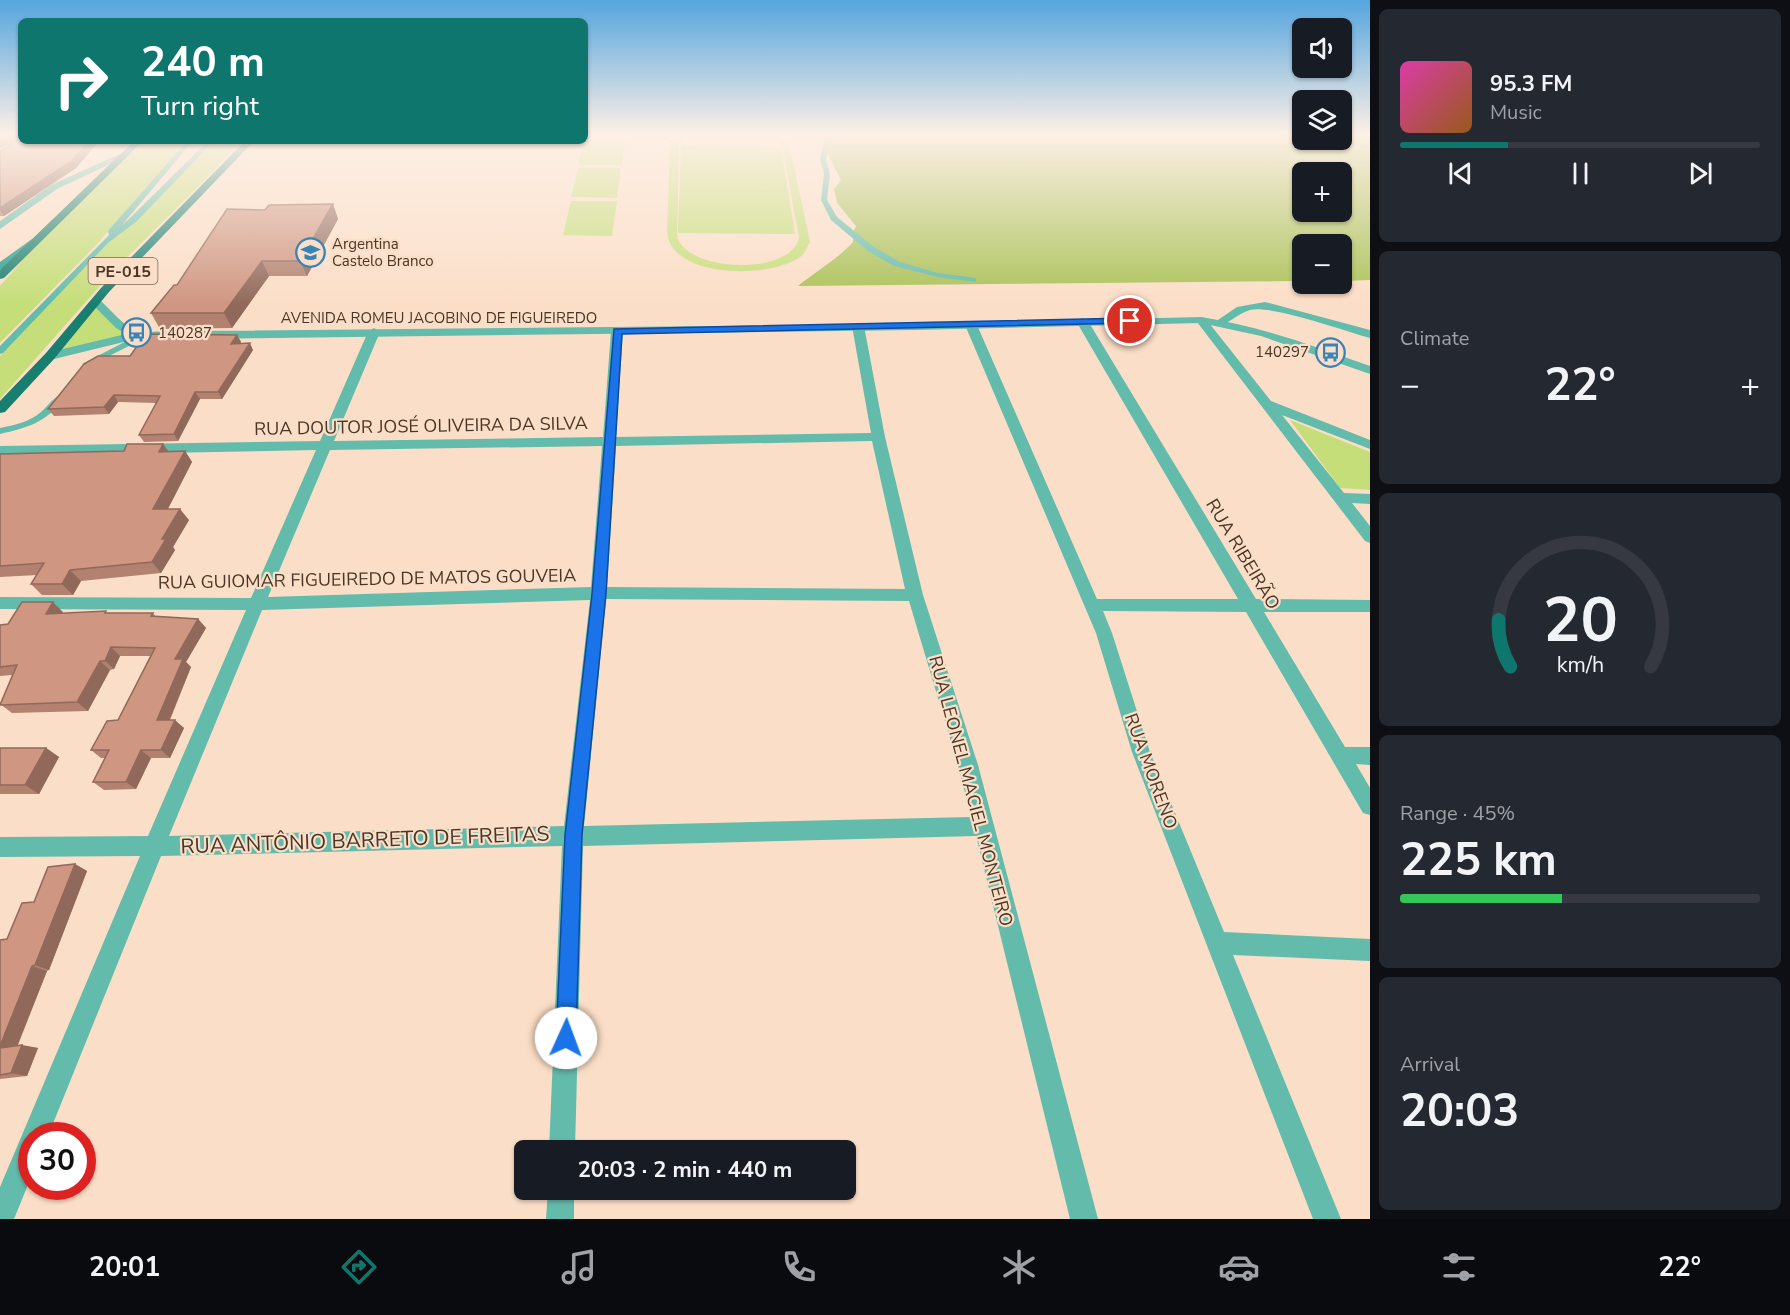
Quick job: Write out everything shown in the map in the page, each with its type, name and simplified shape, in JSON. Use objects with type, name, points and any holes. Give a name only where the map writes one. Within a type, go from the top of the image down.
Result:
[{"type":"highway","points":[[0,276],[86,191]]},
{"type":"highway","name":"PE-015","points":[[0,409],[50,356],[105,290],[201,191]]},
{"type":"main road","points":[[0,267],[36,239]]},
{"type":"street","points":[[0,226],[49,191]]},
{"type":"street","points":[[96,302],[120,326],[140,335]]},
{"type":"street","points":[[1221,322],[1234,311],[1252,305],[1265,305],[1370,334]]},
{"type":"street","points":[[1201,320],[1370,537]]},
{"type":"street","name":"AVENIDA ROMEU JACOBINO DE FIGUEIREDO","points":[[50,356],[140,335],[617,331],[1201,320],[1221,322],[1280,339],[1370,370]]},
{"type":"street","name":"RUA RIBEIRÃO","points":[[1082,321],[1370,806]]},
{"type":"street","name":"RUA MORENO","points":[[971,325],[1104,633],[1142,752],[1327,1219]]},
{"type":"street","name":"RUA LEONEL MACIEL MONTEIRO","points":[[858,326],[878,437],[915,595],[965,754],[1084,1219]]},
{"type":"street","points":[[562,1140],[573,835],[599,594],[617,331]]},
{"type":"street","points":[[41,1122],[155,846],[374,333]]},
{"type":"street","points":[[1266,404],[1370,445]]},
{"type":"street","name":"RUA DOUTOR JOSÉ OLIVEIRA DA SILVA","points":[[0,451],[878,437]]},
{"type":"street","points":[[1339,498],[1370,499]]},
{"type":"street","name":"RUA GUIOMAR FIGUEIREDO DE MATOS GOUVEIA","points":[[0,603],[258,604],[599,594],[915,595]]},
{"type":"street","points":[[1092,605],[1370,606]]},
{"type":"street","points":[[1340,755],[1370,756]]},
{"type":"street","name":"RUA ANTÔNIO BARRETO DE FREITAS","points":[[0,847],[155,846],[983,826]]},
{"type":"street","points":[[1218,943],[1370,950]]},
{"type":"street","points":[[0,1219],[18,1176]]},
{"type":"street","points":[[560,1219],[561,1200]]},
{"type":"lane","points":[[105,241],[120,219],[145,191]]},
{"type":"lane","points":[[0,351],[105,241],[139,214],[162,191]]},
{"type":"lane","points":[[825,191],[824,200],[834,218],[871,249],[897,264],[938,275],[973,280]]},
{"type":"lane","points":[[77,376],[89,362],[140,335]]},
{"type":"lane","points":[[0,431],[26,426],[41,419],[63,394]]},
{"type":"green space","points":[[92,191],[144,191],[99,242],[0,343],[0,286],[32,249]]},
{"type":"green space","points":[[163,191],[194,191],[114,270],[0,399],[0,356],[105,241]]},
{"type":"green space","points":[[572,191],[618,191],[617,198],[571,197]]},
{"type":"green space","points":[[668,191],[678,191],[677,236],[685,248],[699,257],[718,263],[760,264],[779,258],[792,250],[799,237],[790,191],[799,191],[810,242],[802,256],[786,264],[746,271],[723,270],[702,266],[685,258],[672,247],[667,231]]},
{"type":"green space","points":[[679,191],[788,191],[795,234],[678,233]]},
{"type":"green space","points":[[834,191],[1292,191],[1292,222],[1352,222],[1352,191],[1370,191],[1370,280],[1352,281],[1352,234],[1292,234],[1292,281],[798,286],[853,242],[856,226],[837,203]]},
{"type":"green space","points":[[571,201],[617,201],[612,236],[563,235]]},
{"type":"green space","points":[[96,302],[127,335],[56,353]]},
{"type":"green space","points":[[1290,420],[1370,452],[1370,490],[1340,488]]},
{"type":"building","points":[[0,191],[26,191],[0,208]]},
{"type":"building","points":[[333,204],[300,261],[262,261],[224,313],[151,313],[174,285],[177,285],[227,209],[265,210],[269,205]]},
{"type":"building","points":[[146,334],[237,335],[231,344],[250,343],[218,392],[195,392],[174,434],[139,435],[160,396],[114,395],[104,407],[48,409],[84,364],[98,356],[130,356]]},
{"type":"building","points":[[127,444],[163,444],[159,452],[185,451],[153,509],[180,509],[162,539],[166,539],[152,562],[70,570],[62,584],[31,584],[44,563],[0,566],[0,454],[124,451]]},
{"type":"building","points":[[22,602],[53,602],[46,614],[106,611],[105,613],[153,613],[151,616],[198,619],[175,659],[183,659],[157,720],[175,720],[161,750],[141,750],[126,782],[93,782],[109,750],[91,750],[107,721],[118,720],[155,648],[111,647],[105,661],[100,661],[77,702],[0,705],[17,665],[0,667],[0,625],[8,624]]},
{"type":"building","points":[[0,748],[46,748],[25,785],[0,785]]},
{"type":"building","points":[[75,864],[0,1046],[0,940],[7,939],[22,903],[34,902],[48,867]]},
{"type":"building","points":[[22,1045],[11,1073],[0,1075],[0,1048]]},
{"type":"place","name":"Argentina Castelo Branco","points":[[311,253]]},
{"type":"place","name":"140287","points":[[137,333]]},
{"type":"place","name":"140297","points":[[1330,352]]},
{"type":"route","points":[[566,1038],[573,835],[599,594],[617,331],[1130,321]]}]
